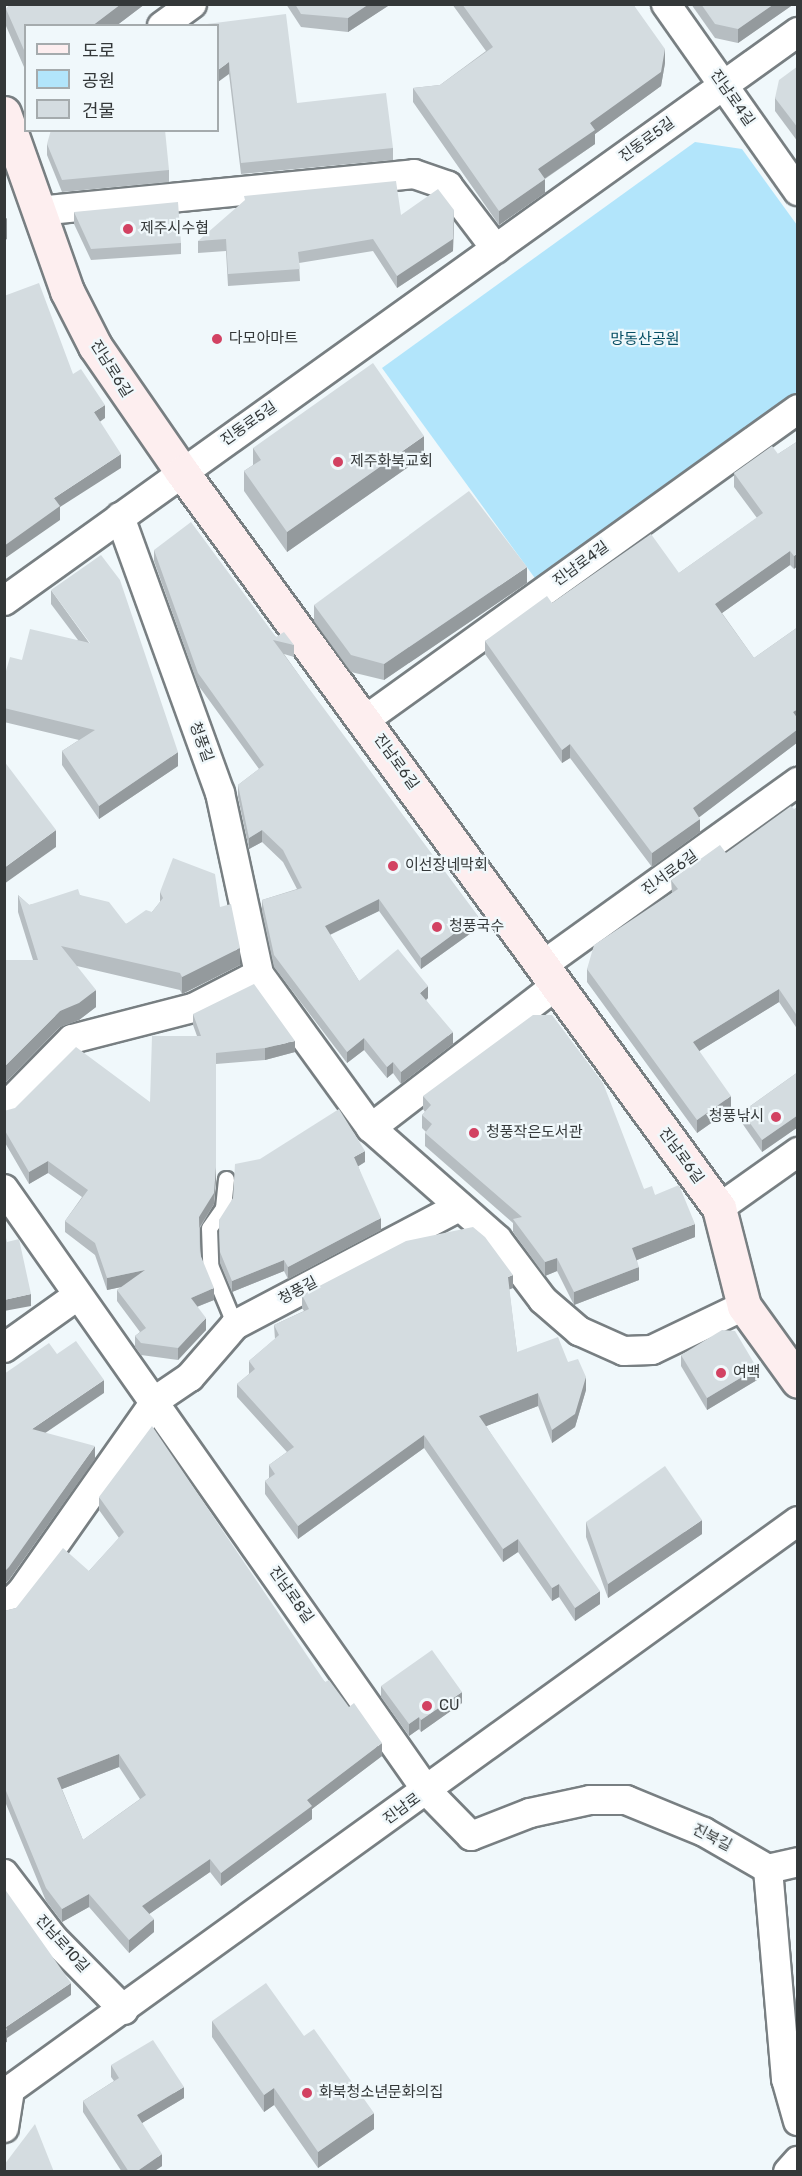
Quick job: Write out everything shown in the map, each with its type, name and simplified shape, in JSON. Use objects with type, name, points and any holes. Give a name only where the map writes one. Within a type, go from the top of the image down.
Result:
[{"type":"street","points":[[165,24],[192,4]]},
{"type":"street","name":"진남로4길","points":[[666,4],[798,191]]},
{"type":"street","name":"진동로5길","points":[[4,601],[798,32]]},
{"type":"street","name":"진남로6길","points":[[12,126],[38,212],[67,291],[95,346],[182,472],[365,720],[718,1208],[744,1306],[798,1381]]},
{"type":"street","points":[[38,212],[414,174],[448,186],[496,249]]},
{"type":"street","name":"진남로4길","points":[[365,720],[798,409]]},
{"type":"street","name":"청풍길","points":[[120,517],[220,793],[260,974],[371,1128],[497,1239],[543,1300],[579,1331],[624,1350],[652,1350],[744,1306]]},
{"type":"street","name":"진서로6길","points":[[371,1128],[550,975],[798,782]]},
{"type":"street","points":[[4,1108],[72,1039],[193,1008],[260,974]]},
{"type":"street","points":[[718,1208],[798,1152]]},
{"type":"street","name":"진남로8길","points":[[4,1189],[77,1296],[156,1400],[427,1791]]},
{"type":"street","name":"청풍길","points":[[156,1400],[190,1377],[235,1325],[459,1207]]},
{"type":"street","points":[[4,1347],[77,1296]]},
{"type":"street","points":[[4,1609],[22,1592],[156,1400]]},
{"type":"street","name":"진남로","points":[[7,2092],[124,2010],[798,1521]]},
{"type":"street","name":"진북길","points":[[427,1791],[471,1836],[530,1813],[590,1800],[626,1800],[704,1832],[768,1869]]},
{"type":"street","points":[[798,1862],[768,1869],[786,2079],[798,2121]]},
{"type":"street","name":"진남로10길","points":[[4,1874],[53,1938],[124,2010]]},
{"type":"street","points":[[4,2128],[7,2092]]},
{"type":"street","points":[[788,2172],[798,2161]]},
{"type":"lane","points":[[226,1179],[223,1208],[209,1228],[210,1265],[235,1325]]},
{"type":"green space","name":"망동산공원","points":[[695,142],[742,149],[797,225],[797,393],[537,581],[382,368]]},
{"type":"building","points":[[11,4],[121,4],[95,24],[24,24],[24,50],[6,9]]},
{"type":"building","points":[[295,4],[369,4],[348,18],[301,14]]},
{"type":"building","points":[[462,4],[633,4],[665,49],[661,72],[590,123],[595,130],[538,169],[545,179],[499,211],[413,88],[440,85],[493,47]]},
{"type":"building","points":[[701,4],[774,4],[738,29],[715,24]]},
{"type":"building","points":[[286,14],[297,103],[386,93],[393,148],[241,163],[229,62],[219,69],[219,24],[207,24]]},
{"type":"building","points":[[798,66],[798,128],[775,98],[779,80]]},
{"type":"building","points":[[50,132],[165,132],[169,170],[62,180],[47,144]]},
{"type":"building","points":[[396,181],[401,215],[438,189],[454,210],[453,239],[397,276],[373,239],[298,252],[300,269],[228,274],[226,239],[198,241],[245,200],[244,196]]},
{"type":"building","points":[[178,202],[181,243],[91,249],[74,212]]},
{"type":"building","points":[[39,283],[73,374],[81,369],[105,405],[94,412],[121,454],[54,498],[60,506],[4,546],[4,296]]},
{"type":"building","name":"제주화북교회","points":[[373,363],[424,436],[287,532],[244,471],[261,460],[253,448]]},
{"type":"building","points":[[798,441],[798,553],[794,556],[790,551],[715,604],[754,658],[798,627],[798,709],[793,712],[798,719],[798,729],[693,808],[700,819],[652,853],[570,744],[562,750],[485,641],[547,596],[552,603],[651,534],[679,573],[763,513],[734,473],[772,446],[778,454]]},
{"type":"building","points":[[469,491],[527,567],[384,664],[351,655],[314,605]]},
{"type":"building","points":[[191,522],[276,637],[284,632],[294,645],[273,640],[478,916],[421,958],[379,899],[325,926],[359,981],[398,949],[428,986],[420,993],[453,1032],[401,1072],[393,1062],[387,1067],[364,1038],[347,1052],[274,955],[262,900],[302,888],[283,850],[262,830],[249,838],[238,785],[264,765],[198,673],[154,550]]},
{"type":"building","points":[[101,555],[120,580],[178,752],[99,806],[62,751],[95,730],[4,708],[4,678],[10,657],[22,660],[30,629],[90,643],[51,590]]},
{"type":"building","points":[[4,761],[56,830],[4,868]]},
{"type":"building","points":[[791,806],[794,809],[798,807],[798,1017],[779,989],[693,1042],[731,1096],[697,1120],[587,969],[594,945],[678,889],[671,880],[720,845],[726,853]]},
{"type":"building","points":[[173,858],[215,874],[220,907],[231,904],[240,948],[182,977],[180,973],[61,946],[96,990],[79,1003],[60,1011],[4,1067],[4,960],[38,960],[18,895],[29,905],[78,889],[80,895],[109,902],[126,924],[146,910],[152,912],[163,898],[160,892]]},
{"type":"building","points":[[254,984],[295,1041],[265,1048],[216,1053],[214,1193],[199,1217],[200,1254],[214,1288],[191,1298],[206,1318],[178,1348],[141,1343],[135,1336],[146,1328],[117,1290],[145,1270],[107,1278],[95,1243],[65,1221],[88,1190],[48,1161],[29,1172],[4,1129],[4,1111],[15,1108],[76,1047],[150,1102],[152,1036],[201,1036],[193,1014]]},
{"type":"building","points":[[533,1015],[552,1015],[603,1083],[644,1189],[652,1186],[655,1195],[679,1185],[695,1224],[632,1248],[639,1267],[574,1292],[557,1258],[545,1262],[513,1219],[522,1217],[425,1133],[432,1124],[422,1115],[431,1105],[423,1096]]},
{"type":"building","points":[[798,1072],[798,1115],[762,1140],[742,1112]]},
{"type":"building","points":[[339,1109],[365,1151],[354,1157],[381,1218],[288,1267],[284,1260],[232,1281],[220,1252],[219,1220],[233,1198],[235,1164],[260,1159]]},
{"type":"building","points":[[473,1227],[485,1237],[513,1275],[508,1277],[517,1352],[558,1337],[568,1362],[578,1359],[586,1377],[575,1414],[552,1430],[538,1393],[479,1416],[600,1591],[575,1608],[559,1584],[552,1588],[518,1539],[503,1549],[424,1435],[298,1526],[265,1481],[275,1474],[269,1465],[294,1447],[237,1384],[255,1369],[249,1361],[279,1335],[274,1325],[309,1309],[302,1295],[406,1241]]},
{"type":"building","points":[[4,1230],[7,1242],[19,1239],[31,1294],[4,1300]]},
{"type":"building","points":[[722,1330],[735,1331],[757,1368],[707,1398],[681,1355]]},
{"type":"building","points":[[76,1341],[104,1380],[32,1429],[95,1446],[4,1572],[4,1374],[49,1343],[57,1354]]},
{"type":"building","points":[[152,1426],[325,1682],[329,1680],[349,1707],[354,1703],[382,1743],[307,1800],[312,1806],[221,1873],[210,1859],[142,1906],[154,1919],[129,1940],[89,1894],[62,1909],[46,1888],[4,1786],[4,1611],[16,1608],[63,1548],[89,1571],[124,1532],[99,1497]],"holes":[[[119,1754],[146,1795],[83,1840],[57,1778]]]},
{"type":"building","points":[[665,1466],[702,1520],[608,1584],[586,1522]]},
{"type":"building","points":[[432,1650],[462,1692],[421,1720],[419,1717],[409,1724],[381,1686]]},
{"type":"building","points":[[4,1888],[71,1983],[6,2027],[7,2030],[4,2031]]},
{"type":"building","points":[[266,1983],[304,2036],[314,2029],[374,2113],[318,2152],[274,2088],[264,2095],[212,2021]]},
{"type":"building","points":[[153,2040],[184,2087],[137,2115],[162,2154],[136,2172],[129,2172],[83,2101],[119,2078],[111,2065]]},
{"type":"building","points":[[35,2124],[54,2172],[4,2172],[4,2165]]},
{"type":"place","name":"제주시수협","points":[[128,229]]},
{"type":"place","name":"다모아마트","points":[[217,339]]},
{"type":"place","name":"제주화북교회","points":[[338,462]]},
{"type":"place","name":"이선장네막회","points":[[393,866]]},
{"type":"place","name":"청풍국수","points":[[437,927]]},
{"type":"place","name":"청풍낚시","points":[[776,1117]]},
{"type":"place","name":"청풍작은도서관","points":[[474,1133]]},
{"type":"place","name":"여백","points":[[721,1373]]},
{"type":"place","name":"CU","points":[[427,1706]]},
{"type":"place","name":"화북청소년문화의집","points":[[307,2093]]}]
